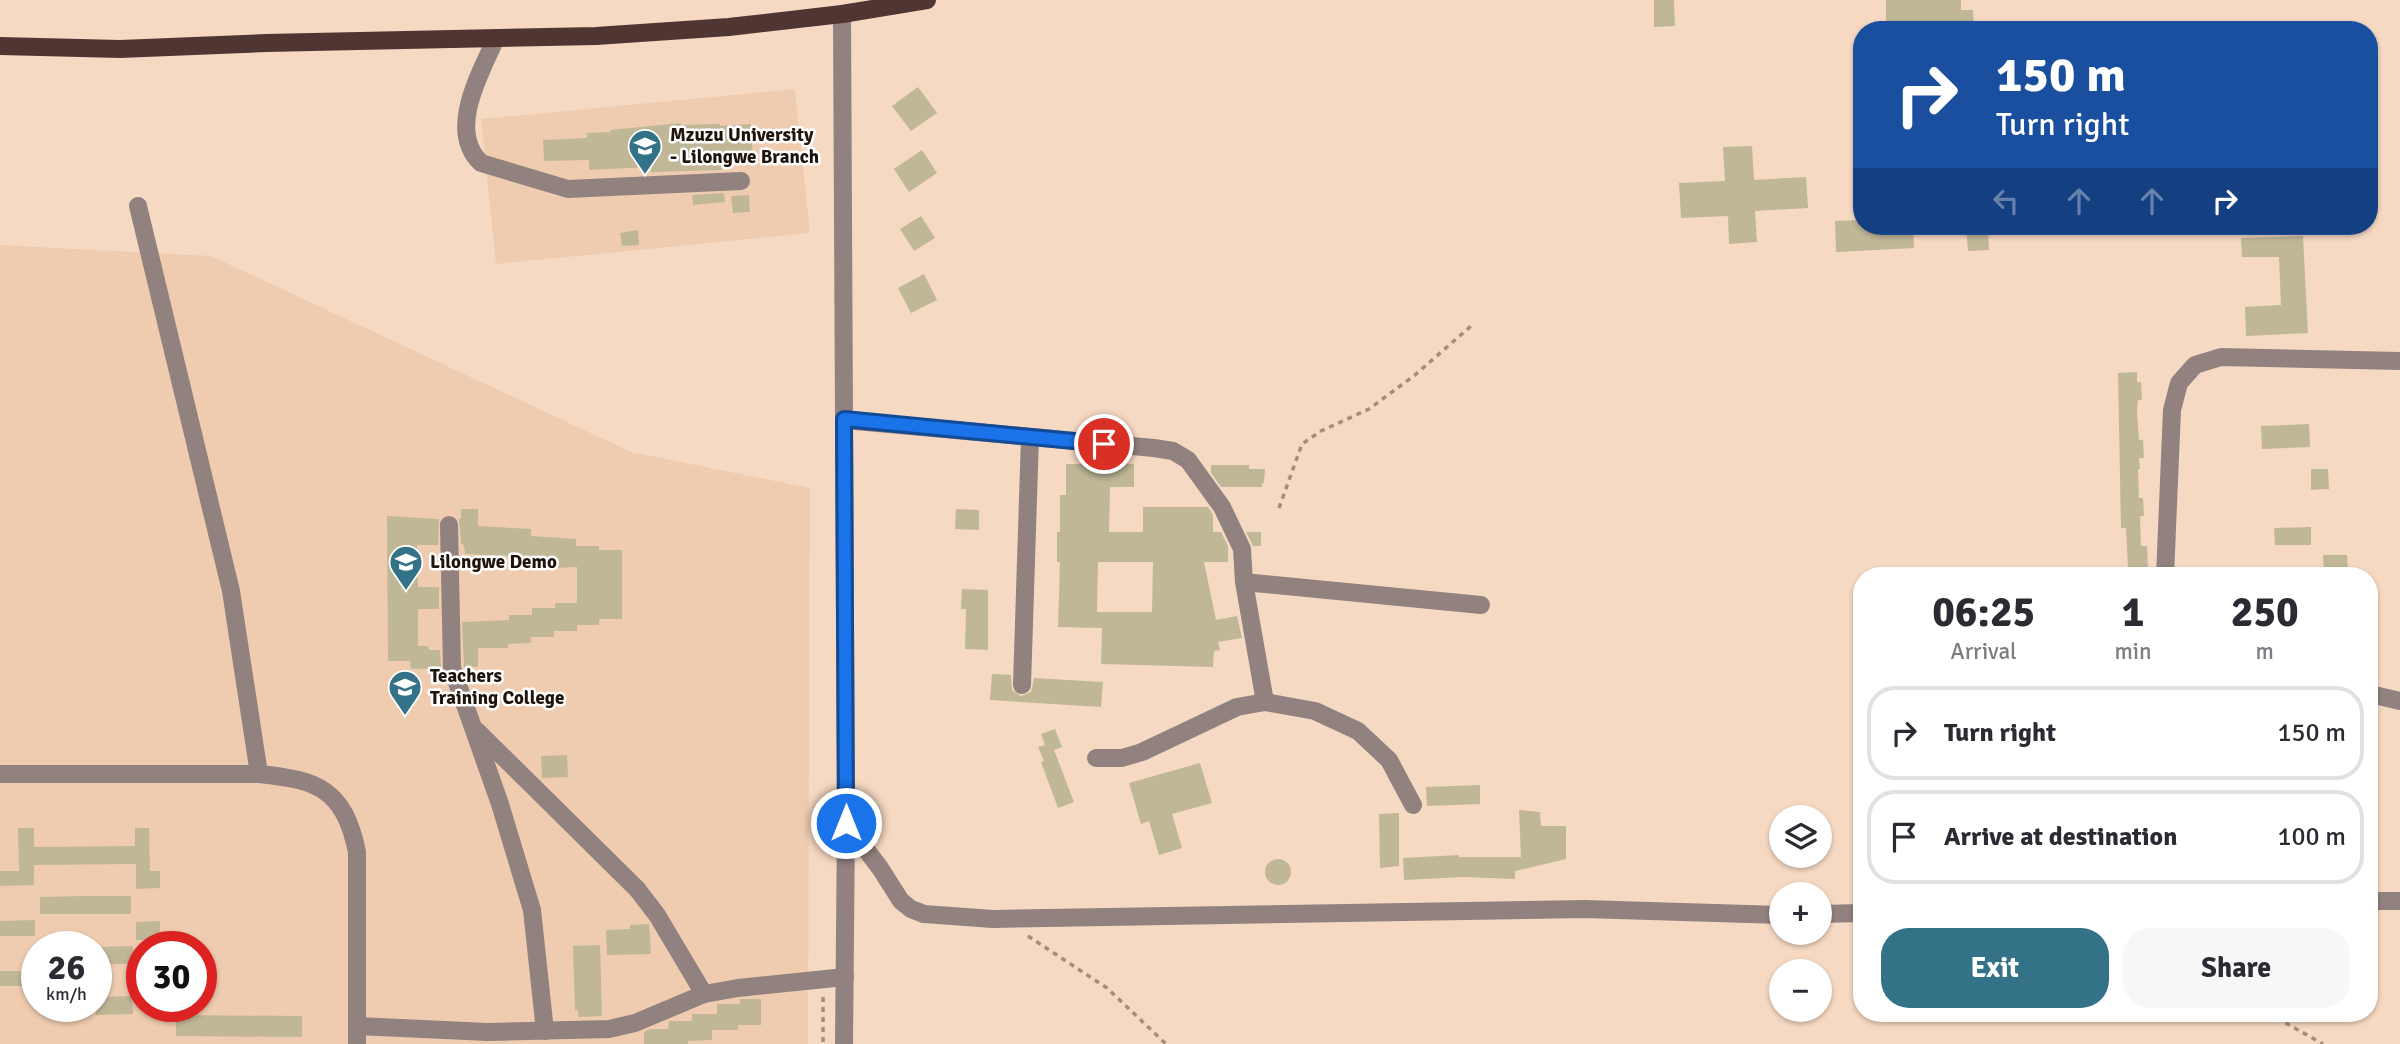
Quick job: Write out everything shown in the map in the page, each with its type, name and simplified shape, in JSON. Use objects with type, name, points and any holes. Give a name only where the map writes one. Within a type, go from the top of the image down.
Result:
[{"type":"main road","points":[[0,47],[120,49],[596,36],[729,27],[927,0]]},
{"type":"street","points":[[842,13],[846,823],[844,1044]]},
{"type":"street","points":[[495,40],[468,107],[470,145],[473,155],[481,163],[568,188],[741,181]]},
{"type":"street","points":[[138,205],[231,591],[259,774]]},
{"type":"street","points":[[2165,567],[2172,410],[2179,383],[2195,365],[2221,356],[2400,361]]},
{"type":"street","points":[[844,419],[1154,448],[1173,451],[1188,460],[1222,507],[1242,549],[1244,583],[1265,702]]},
{"type":"street","points":[[1021,685],[1030,437]]},
{"type":"street","points":[[449,525],[453,668],[500,804],[532,910],[545,1031]]},
{"type":"street","points":[[1244,583],[1481,605]]},
{"type":"street","points":[[2378,696],[2400,701]]},
{"type":"street","points":[[1096,758],[1122,758],[1142,752],[1237,707],[1265,702],[1315,711],[1358,731],[1389,760],[1413,805]]},
{"type":"street","points":[[473,727],[637,889],[657,915],[704,994]]},
{"type":"street","points":[[0,774],[259,774],[294,777],[330,794],[344,811],[357,852],[357,1035],[545,1031],[577,1037],[635,1023],[704,994],[823,978],[845,978]]},
{"type":"street","points":[[846,823],[901,901],[911,909],[936,915],[993,919],[1585,909],[1769,915]]},
{"type":"street","points":[[2378,901],[2400,901]]},
{"type":"street","points":[[1832,914],[1853,913]]},
{"type":"path","points":[[1279,508],[1302,444],[1321,431],[1370,409],[1415,375],[1471,326]]},
{"type":"path","points":[[1020,931],[1107,988],[1166,1044]]},
{"type":"path","points":[[823,978],[824,1044]]},
{"type":"path","points":[[2284,1022],[2323,1044]]},
{"type":"shaded area","name":"Mzuzu University - Lilongwe Branch","points":[[795,89],[810,233],[496,264],[481,119]]},
{"type":"shaded area","name":"Teachers Training College","points":[[0,245],[211,256],[631,452],[810,488],[808,1044],[0,1044]]},
{"type":"building","points":[[1654,0],[1674,0],[1675,26],[1654,27]]},
{"type":"building","points":[[1886,0],[1961,0],[1961,10],[1973,10],[1974,21],[1886,21]]},
{"type":"building","points":[[918,87],[937,113],[911,131],[892,106]]},
{"type":"building","points":[[681,123],[720,126],[751,124],[753,161],[721,163],[722,170],[651,172],[651,167],[589,170],[589,160],[544,161],[543,140],[587,138],[587,133]]},
{"type":"building","points":[[1752,146],[1754,180],[1806,177],[1808,208],[1755,211],[1757,242],[1729,244],[1728,216],[1681,218],[1679,183],[1725,181],[1723,147]]},
{"type":"building","points":[[922,150],[937,173],[909,192],[894,169]]},
{"type":"building","points":[[724,193],[725,202],[693,205],[692,195]]},
{"type":"building","points":[[749,195],[750,212],[733,213],[731,196]]},
{"type":"building","points":[[921,216],[935,238],[914,251],[900,229]]},
{"type":"building","points":[[1853,220],[1853,235],[1913,235],[1914,248],[1836,252],[1835,221]]},
{"type":"building","points":[[638,230],[639,245],[622,246],[620,233]]},
{"type":"building","points":[[1967,235],[1988,235],[1989,250],[1968,251]]},
{"type":"building","points":[[2303,236],[2308,333],[2246,336],[2245,307],[2281,305],[2279,257],[2242,257],[2241,238]]},
{"type":"building","points":[[924,274],[937,300],[911,313],[898,288]]},
{"type":"building","points":[[2137,372],[2137,382],[2141,382],[2142,400],[2138,400],[2137,411],[2139,440],[2143,440],[2144,458],[2139,458],[2139,498],[2143,498],[2144,516],[2140,516],[2141,546],[2147,546],[2148,567],[2128,567],[2126,528],[2121,528],[2118,373]]},
{"type":"building","points":[[2309,424],[2310,447],[2262,449],[2261,426]]},
{"type":"building","points":[[1066,464],[1134,464],[1134,487],[1110,487],[1109,532],[1143,532],[1143,507],[1208,507],[1213,515],[1213,532],[1221,532],[1228,546],[1228,562],[1204,562],[1216,620],[1237,616],[1242,638],[1218,642],[1220,650],[1214,651],[1213,667],[1101,664],[1102,628],[1058,627],[1060,562],[1057,562],[1057,532],[1060,532],[1060,495],[1066,495]],"holes":[[[1098,562],[1153,562],[1152,612],[1097,612]]]},
{"type":"building","points":[[1211,465],[1249,465],[1249,469],[1265,469],[1264,483],[1262,487],[1221,487],[1211,473]]},
{"type":"building","points":[[2311,469],[2328,469],[2329,489],[2311,490]]},
{"type":"building","points":[[461,509],[478,509],[478,526],[531,529],[531,536],[576,539],[576,546],[622,550],[622,619],[599,619],[599,625],[577,625],[577,631],[554,631],[554,637],[531,637],[531,643],[508,644],[508,648],[478,648],[478,667],[464,667],[462,622],[509,620],[509,615],[532,615],[532,608],[555,608],[555,603],[577,603],[577,567],[555,568],[555,564],[532,564],[532,557],[465,554],[464,545],[461,544]]},
{"type":"building","points":[[956,509],[979,510],[979,530],[955,529]]},
{"type":"building","points":[[387,516],[439,519],[438,545],[417,545],[418,587],[439,587],[439,609],[418,609],[418,646],[440,650],[441,668],[411,669],[410,661],[388,661]]},
{"type":"building","points":[[2311,527],[2311,545],[2275,545],[2274,528]]},
{"type":"building","points":[[1246,532],[1261,532],[1261,546],[1253,546]]},
{"type":"building","points":[[2323,555],[2347,555],[2348,567],[2324,567]]},
{"type":"building","points":[[962,589],[988,590],[988,650],[965,649],[966,609],[961,609]]},
{"type":"building","points":[[992,674],[1011,675],[1012,690],[1021,696],[1031,692],[1034,678],[1103,682],[1101,707],[990,700]]},
{"type":"building","points":[[1055,729],[1062,747],[1054,750],[1074,802],[1058,808],[1038,747],[1045,745],[1041,734]]},
{"type":"building","points":[[567,755],[568,777],[542,778],[541,756]]},
{"type":"building","points":[[1200,763],[1212,803],[1172,814],[1182,848],[1159,855],[1149,821],[1141,824],[1129,783]]},
{"type":"building","points":[[1480,785],[1480,804],[1427,806],[1426,787]]},
{"type":"building","points":[[1519,810],[1540,812],[1541,826],[1566,826],[1566,859],[1515,871],[1515,879],[1464,877],[1404,880],[1403,858],[1459,855],[1521,857]]},
{"type":"building","points":[[1399,813],[1399,866],[1380,868],[1379,814]]},
{"type":"building","points":[[18,828],[34,828],[34,847],[135,846],[135,828],[149,828],[150,871],[160,871],[160,888],[136,889],[136,864],[34,865],[34,885],[0,886],[0,871],[19,871]]},
{"type":"building","points":[[1278,859],[1287,863],[1291,872],[1287,881],[1278,885],[1269,881],[1265,872],[1269,863]]},
{"type":"building","points":[[131,896],[131,914],[40,914],[40,897]]},
{"type":"building","points":[[35,920],[35,931],[21,931],[21,936],[0,936],[0,921]]},
{"type":"building","points":[[160,921],[160,931],[136,931],[136,922]]},
{"type":"building","points":[[649,924],[651,954],[607,955],[606,930],[630,929],[630,925]]},
{"type":"building","points":[[600,945],[602,1016],[578,1017],[578,1010],[575,1011],[573,946]]},
{"type":"building","points":[[126,946],[126,964],[112,964],[112,947]]},
{"type":"building","points":[[0,971],[21,971],[21,986],[0,986]]},
{"type":"building","points":[[126,996],[126,1014],[112,1015],[112,997]]},
{"type":"building","points":[[740,999],[761,999],[761,1025],[738,1025],[738,1030],[712,1030],[712,1040],[688,1041],[688,1044],[644,1044],[644,1032],[650,1029],[668,1029],[669,1021],[692,1021],[692,1014],[717,1014],[717,1004],[740,1004]]},
{"type":"building","points":[[217,1015],[302,1016],[302,1037],[176,1036],[176,1022],[217,1022]]},
{"type":"place","name":"Mzuzu University - Lilongwe Branch","points":[[645,176]]},
{"type":"place","name":"Lilongwe Demo","points":[[406,592]]},
{"type":"place","name":"Teachers Training College","points":[[405,717]]},
{"type":"route","points":[[846,823],[844,419],[1104,444]]}]
